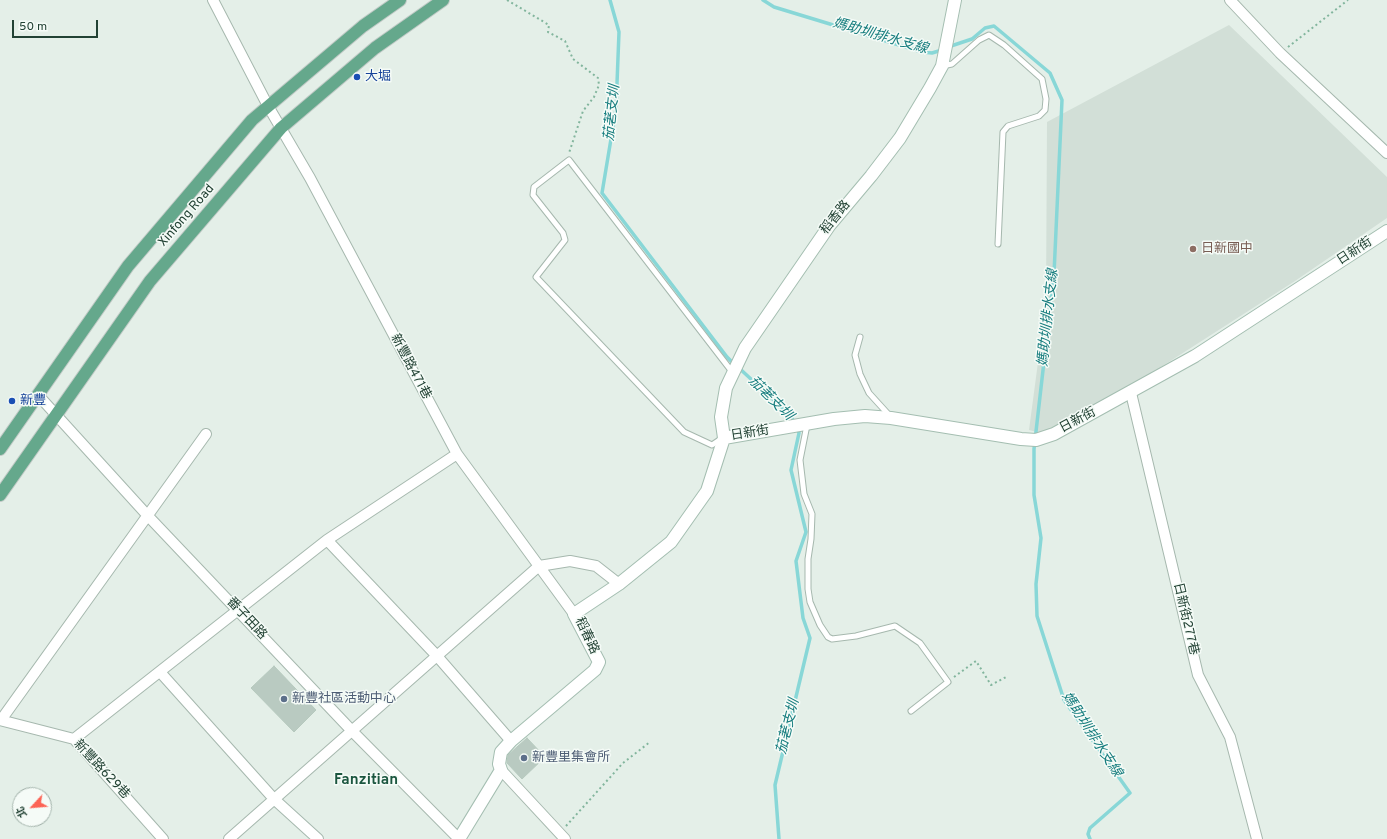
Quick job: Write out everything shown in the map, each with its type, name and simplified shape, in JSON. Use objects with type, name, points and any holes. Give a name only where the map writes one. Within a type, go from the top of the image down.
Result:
[{"type":"main road","name":"Xinfong Road","points":[[0,449],[128,266],[252,120],[363,26],[400,0]]},
{"type":"main road","name":"Xinfong Road","points":[[0,495],[150,281],[281,128],[375,48],[443,0]]},
{"type":"street","name":"新豐路471巷","points":[[212,0],[457,454],[574,614]]},
{"type":"street","name":"稻香路","points":[[724,438],[721,417],[726,388],[745,348],[829,226],[871,176],[900,138],[942,66],[956,0]]},
{"type":"street","points":[[1230,0],[1280,53],[1387,153]]},
{"type":"street","name":"日新街","points":[[724,438],[807,425],[834,419],[865,416],[891,418],[1021,439],[1036,440],[1054,434],[1131,393],[1195,356],[1387,231]]},
{"type":"street","name":"日新街277巷","points":[[1131,393],[1198,675],[1230,737],[1257,839]]},
{"type":"street","name":"番子田路","points":[[38,395],[148,516],[239,610],[353,732],[459,839]]},
{"type":"street","points":[[0,720],[206,434]]},
{"type":"street","name":"稻春路","points":[[459,839],[501,770],[499,764],[501,752],[510,741],[595,670],[599,662],[574,614],[619,584],[671,542],[707,491],[724,438]]},
{"type":"street","points":[[74,738],[327,540],[457,454]]},
{"type":"street","points":[[327,540],[437,656],[510,741]]},
{"type":"street","points":[[229,839],[353,732],[540,566],[570,561],[596,566],[619,584]]},
{"type":"street","points":[[160,672],[274,799],[318,839]]},
{"type":"street","name":"新豐路629巷","points":[[0,720],[74,738],[163,839]]},
{"type":"street","points":[[501,770],[562,836]]},
{"type":"lane","points":[[942,66],[952,64],[979,40],[989,35],[1004,45],[1042,80],[1046,99],[1045,110],[1039,116],[1008,126],[1003,132],[998,244]]},
{"type":"lane","points":[[724,438],[712,445],[684,432],[536,277],[565,240],[563,233],[533,195],[534,187],[569,160],[733,373]]},
{"type":"lane","points":[[860,337],[856,355],[860,374],[869,393],[891,418]]},
{"type":"lane","points":[[807,425],[800,460],[804,494],[812,514],[811,539],[808,559],[808,589],[810,602],[820,625],[828,637],[832,639],[856,636],[895,626],[920,643],[948,682],[911,711]]},
{"type":"path","points":[[507,0],[549,25],[548,32],[565,41],[573,59],[598,78],[599,85],[594,97],[583,111],[576,129],[568,154],[569,160]]},
{"type":"path","points":[[1280,53],[1348,0]]},
{"type":"path","points":[[948,682],[976,661],[991,685],[1008,676]]},
{"type":"path","points":[[562,836],[623,763],[650,742]]},
{"type":"shaded area","name":"日新國中","points":[[1229,25],[1387,177],[1387,218],[1295,281],[1133,385],[1041,433],[1029,430],[1046,302],[1047,122]]},
{"type":"building","name":"新豐社區活動中心","points":[[274,666],[316,710],[294,732],[251,688]]},
{"type":"building","name":"新豐里集會所","points":[[527,738],[545,757],[522,779],[507,763],[508,755]]},
{"type":"waterway","name":"茄荖支圳","points":[[610,0],[619,32],[616,109],[602,193],[727,357],[734,364]]},
{"type":"waterway","name":"媽助圳排水支線","points":[[763,0],[774,7],[922,52],[932,53],[942,50]]},
{"type":"waterway","name":"媽助圳排水支線","points":[[948,47],[972,39],[985,28],[994,26],[1050,73],[1062,100],[1054,274],[1034,449],[1034,495],[1041,538],[1036,584],[1037,616],[1064,700],[1130,793],[1090,828],[1088,834],[1090,839]]},
{"type":"waterway","name":"茄荖支圳","points":[[739,368],[791,416],[799,433],[791,470],[806,532],[796,561],[803,618],[810,638],[775,785],[779,839]]},
{"type":"place","name":"大堀","points":[[357,77]]},
{"type":"place","name":"日新國中","points":[[1193,249]]},
{"type":"place","name":"新豐","points":[[12,401]]},
{"type":"place","name":"新豐社區活動中心","points":[[284,699]]},
{"type":"place","name":"新豐里集會所","points":[[524,758]]},
{"type":"district","name":"Fanzitian","points":[[366,781]]}]
